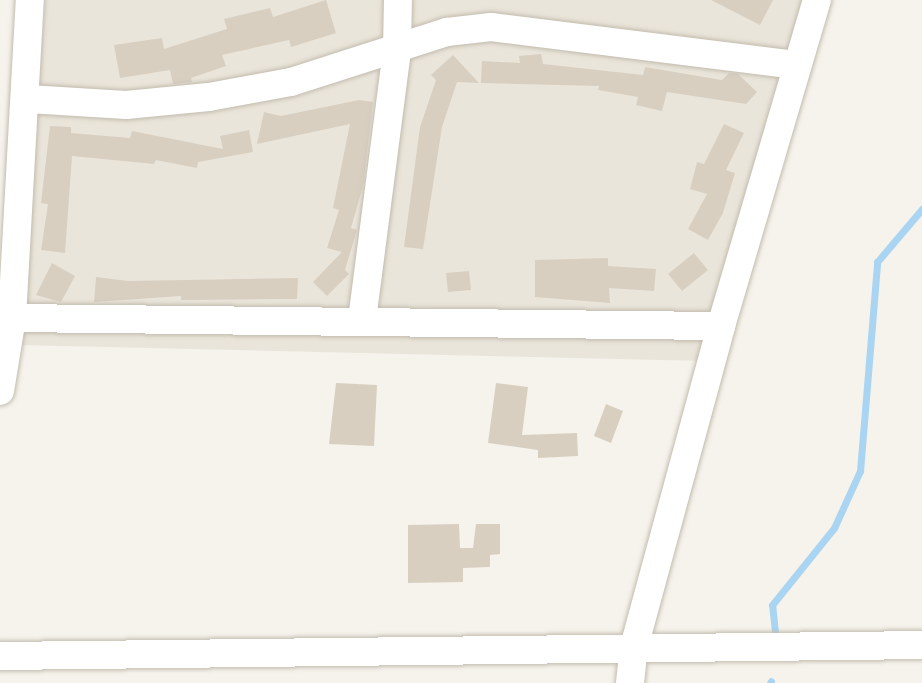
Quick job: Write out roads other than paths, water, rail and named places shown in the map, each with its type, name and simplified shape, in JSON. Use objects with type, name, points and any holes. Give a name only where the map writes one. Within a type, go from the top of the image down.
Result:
[{"type":"street","points":[[0,391],[12,318],[27,99],[30,0]]},
{"type":"street","points":[[362,320],[397,50],[398,0]]},
{"type":"street","points":[[630,683],[634,647],[721,326],[817,0]]},
{"type":"street","points":[[27,99],[126,105],[209,97],[291,82],[447,32],[491,27],[798,65]]},
{"type":"street","points":[[12,318],[721,326]]},
{"type":"street","points":[[0,656],[922,645]]},
{"type":"waterway","points":[[775,632],[772,605],[834,528],[860,471],[877,262],[922,209]]}]
